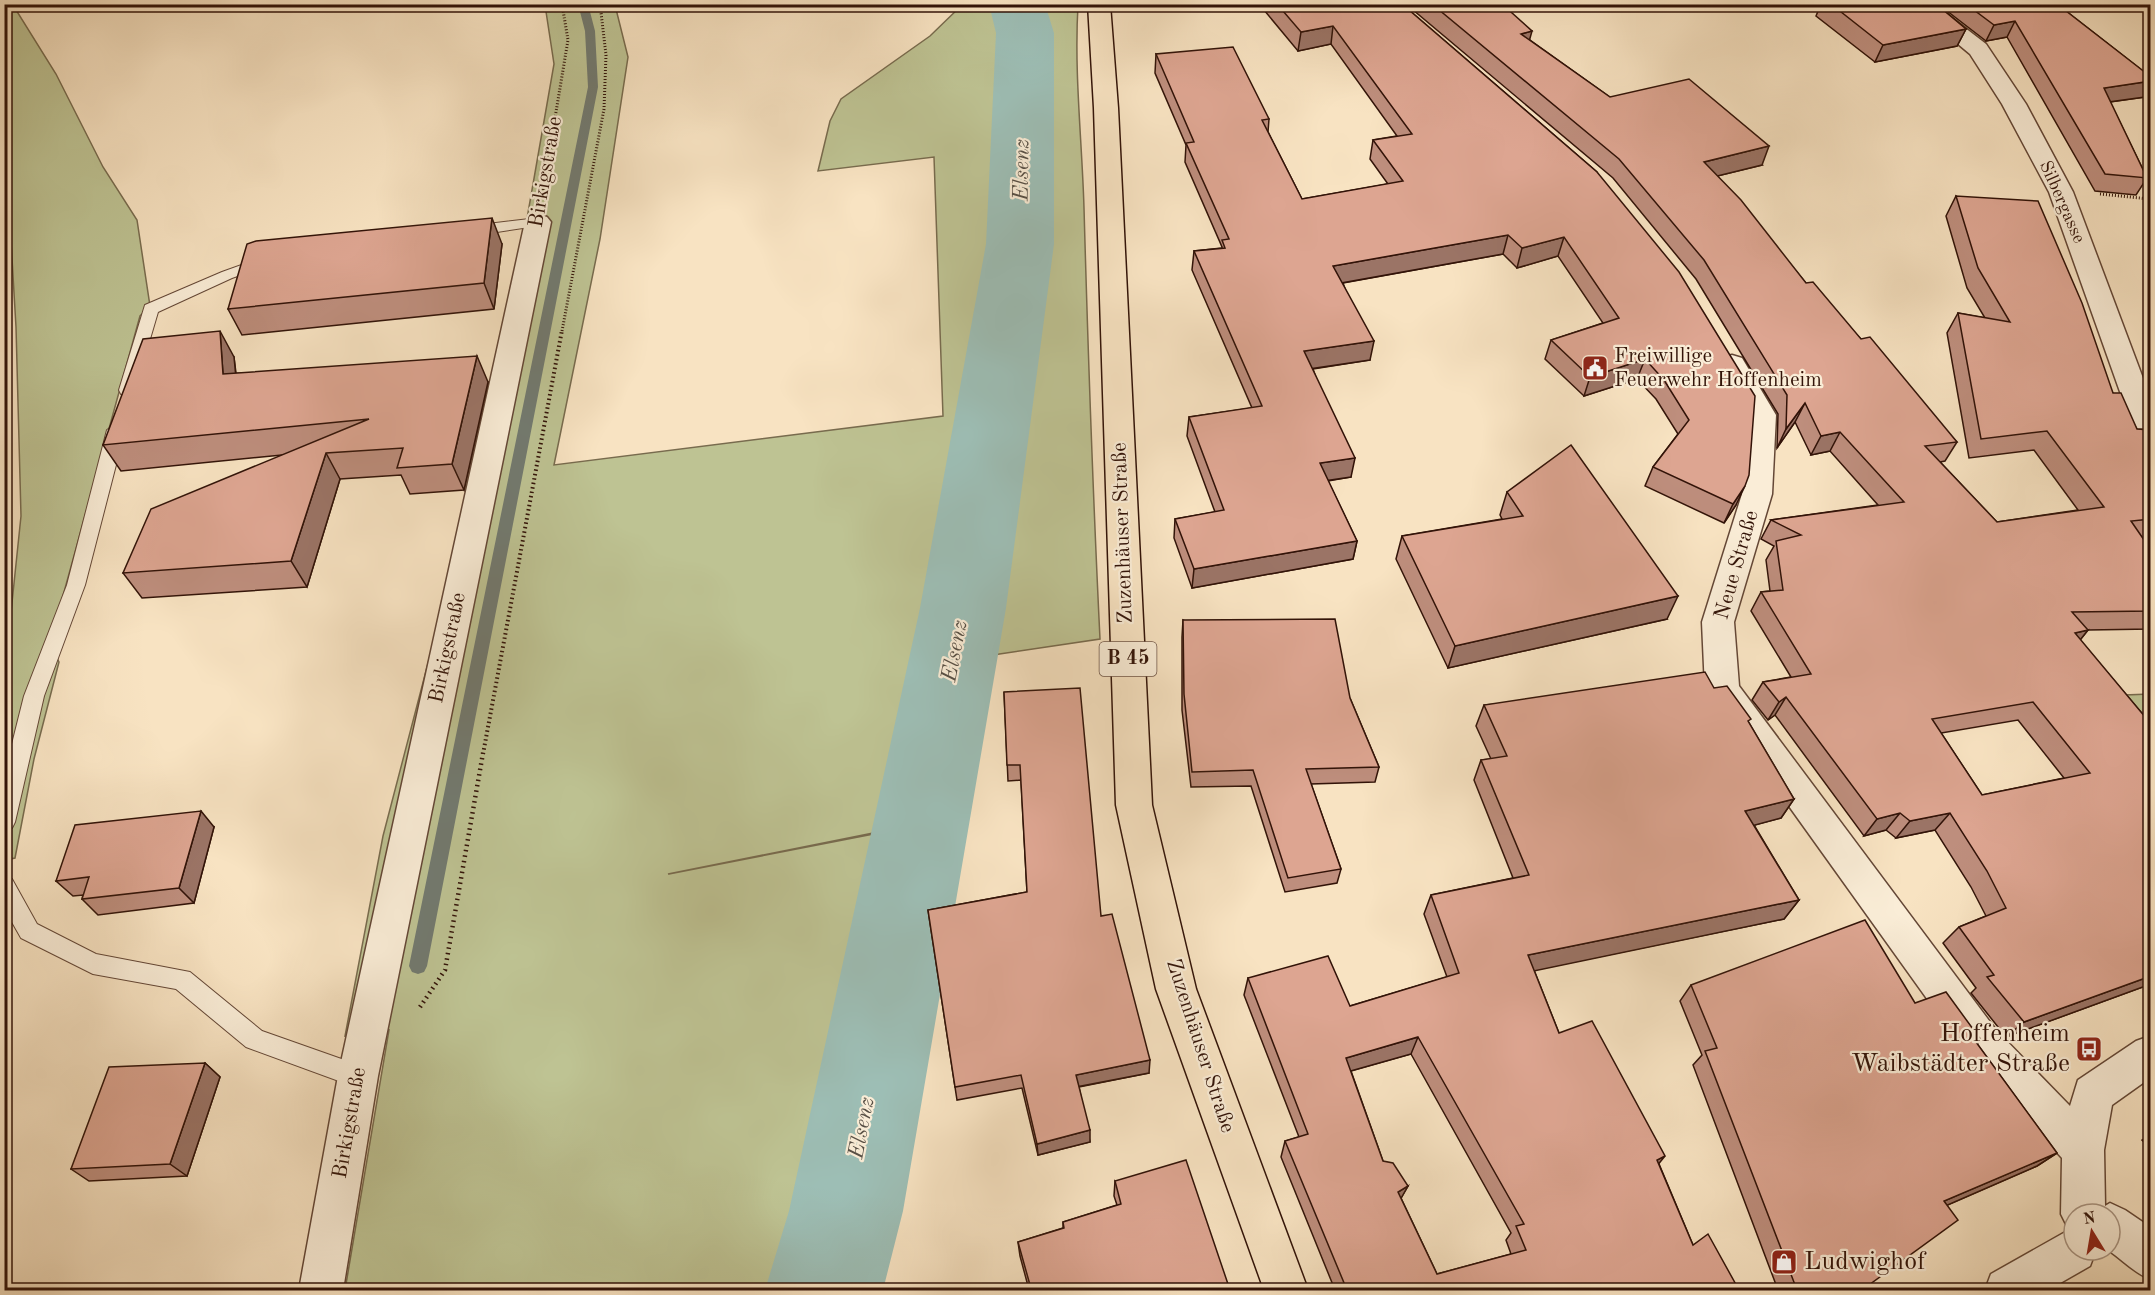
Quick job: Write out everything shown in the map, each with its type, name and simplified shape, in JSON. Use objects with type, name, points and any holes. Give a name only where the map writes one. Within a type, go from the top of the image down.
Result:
[{"type":"main road","name":"Zuzenhäuser Straße","points":[[1099,4],[1106,108],[1134,805],[1176,989],[1286,1290]]},
{"type":"street","name":"Silbergasse","points":[[1920,4],[1978,49],[1998,75],[2025,123],[2061,192],[2151,434]]},
{"type":"street","name":"Birkigstraße","points":[[321,1290],[358,1076],[538,222]]},
{"type":"street","name":"Neue Straße","points":[[1715,336],[1762,415],[1757,494],[1718,622],[1722,689],[1982,1043],[2083,1150]]},
{"type":"street","points":[[2091,1202],[2083,1150],[2093,1094],[2151,1055]]},
{"type":"street","points":[[2122,1236],[2151,1257]]},
{"type":"street","points":[[2007,1290],[2062,1257]]},
{"type":"lane","points":[[457,232],[538,222]]},
{"type":"lane","points":[[4,822],[34,696],[76,585],[151,309],[227,275],[279,257]]},
{"type":"lane","points":[[4,886],[29,931],[93,964],[182,979],[254,1039],[358,1076]]},
{"type":"path","name":"Birkigstraße","points":[[538,222],[568,40],[562,4]]},
{"type":"path","points":[[414,1016],[445,970],[505,627],[604,109],[606,55],[600,4]]},
{"type":"path","points":[[2091,193],[2151,199]]},
{"type":"green space","points":[[5,5],[13,5],[56,74],[103,167],[137,220],[150,306],[140,316],[50,643],[59,662],[34,759],[15,858],[5,860],[5,670],[21,516],[16,327],[5,163]]},
{"type":"green space","points":[[545,5],[615,5],[628,57],[600,239],[554,465],[943,416],[934,157],[818,171],[830,121],[841,99],[930,36],[962,5],[1078,5],[1078,81],[1100,639],[966,659],[829,1290],[345,1290],[389,1030],[345,1036],[383,836],[438,625],[525,230],[554,64]],"holes":[[[920,825],[668,874],[908,826]]]},
{"type":"green space","points":[[2150,694],[2150,723],[2125,695]]},
{"type":"building","points":[[1277,4],[1402,4],[1597,172],[1679,272],[1755,396],[1749,475],[1745,486],[1733,504],[1653,467],[1689,420],[1664,380],[1645,359],[1590,377],[1551,340],[1619,318],[1564,237],[1522,248],[1508,235],[1333,266],[1374,341],[1304,351],[1355,458],[1320,463],[1357,541],[1194,569],[1175,519],[1224,510],[1189,417],[1262,406],[1194,251],[1225,248],[1222,240],[1229,239],[1186,143],[1194,142],[1156,54],[1233,47],[1269,119],[1262,120],[1302,199],[1403,181],[1373,140],[1412,134],[1333,26],[1301,32]]},
{"type":"building","points":[[1432,4],[1502,4],[1532,31],[1521,34],[1610,97],[1689,79],[1769,146],[1704,162],[1741,200],[1806,283],[1813,282],[1861,339],[1870,337],[1957,442],[1925,446],[1997,522],[2104,507],[2047,431],[1981,439],[1958,313],[2010,322],[1978,268],[1956,196],[2038,201],[2082,303],[2113,393],[2121,393],[2137,429],[2151,430],[2151,519],[2131,521],[2151,550],[2151,611],[2072,612],[2088,630],[2075,633],[2151,724],[2151,976],[2024,1022],[1987,977],[1994,975],[1959,927],[2006,908],[1987,871],[1950,813],[1910,821],[1900,813],[1877,819],[1786,697],[1779,702],[1763,682],[1811,674],[1761,592],[1783,590],[1776,541],[1801,535],[1771,520],[1904,502],[1840,432],[1821,436],[1805,403],[1786,429],[1787,395],[1704,260],[1619,159]],"holes":[[[2033,702],[2090,773],[1982,795],[1932,719]]]},
{"type":"building","points":[[1831,4],[1936,4],[1966,29],[1883,45]]},
{"type":"building","points":[[1966,4],[2057,4],[2151,77],[2151,81],[2104,88],[2147,178],[2105,174],[2015,21],[1994,25]]},
{"type":"building","points":[[492,218],[484,283],[228,309],[247,244],[256,241]]},
{"type":"building","points":[[220,331],[223,374],[477,356],[452,464],[397,468],[403,448],[326,453],[291,561],[123,573],[151,509],[369,419],[103,445],[143,339]]},
{"type":"building","points":[[1571,445],[1678,596],[1455,646],[1402,536],[1523,516],[1507,492]]},
{"type":"building","points":[[1335,619],[1350,698],[1379,767],[1306,769],[1341,869],[1288,878],[1253,770],[1192,772],[1184,694],[1183,620]]},
{"type":"building","points":[[1705,672],[1714,688],[1727,686],[1751,719],[1748,721],[1794,799],[1745,811],[1799,900],[1528,955],[1559,1033],[1592,1021],[1665,1156],[1657,1160],[1693,1245],[1708,1234],[1739,1290],[1347,1290],[1285,1141],[1308,1134],[1248,978],[1328,956],[1350,1006],[1459,973],[1431,895],[1529,875],[1481,760],[1507,756],[1484,705]],"holes":[[[1418,1037],[1524,1224],[1516,1226],[1526,1250],[1437,1274],[1398,1192],[1408,1186],[1393,1163],[1383,1161],[1346,1058]]]},
{"type":"building","points":[[1080,688],[1101,916],[1112,914],[1150,1060],[1076,1075],[1090,1130],[1037,1144],[1021,1075],[955,1087],[928,910],[1027,892],[1020,765],[1007,765],[1004,692]]},
{"type":"building","points":[[201,811],[179,888],[82,899],[89,877],[56,881],[75,825]]},
{"type":"building","points":[[1865,920],[1915,1003],[1946,992],[1981,1040],[1976,1042],[2057,1153],[1944,1201],[1958,1220],[1862,1290],[1797,1290],[1705,1051],[1717,1048],[1691,985]]},
{"type":"building","points":[[205,1063],[170,1164],[71,1169],[109,1067]]},
{"type":"building","points":[[1186,1160],[1230,1290],[1012,1290],[1030,1285],[1018,1242],[1064,1228],[1063,1222],[1121,1204],[1115,1181]]},
{"type":"building","points":[[249,1287],[248,1290],[227,1290]]},
{"type":"waterway","points":[[418,966],[593,87],[590,31],[583,4]]},
{"type":"waterway","name":"Elsenz","points":[[824,1290],[846,1211],[963,608],[1020,244],[1025,33],[1017,4]]},
{"type":"place","name":"Freiwillige Feuerwehr Hoffenheim","points":[[1595,368]]},
{"type":"place","name":"Hoffenheim Waibstädter Straße","points":[[2089,1049]]},
{"type":"place","name":"Ludwighof","points":[[1784,1262]]}]
